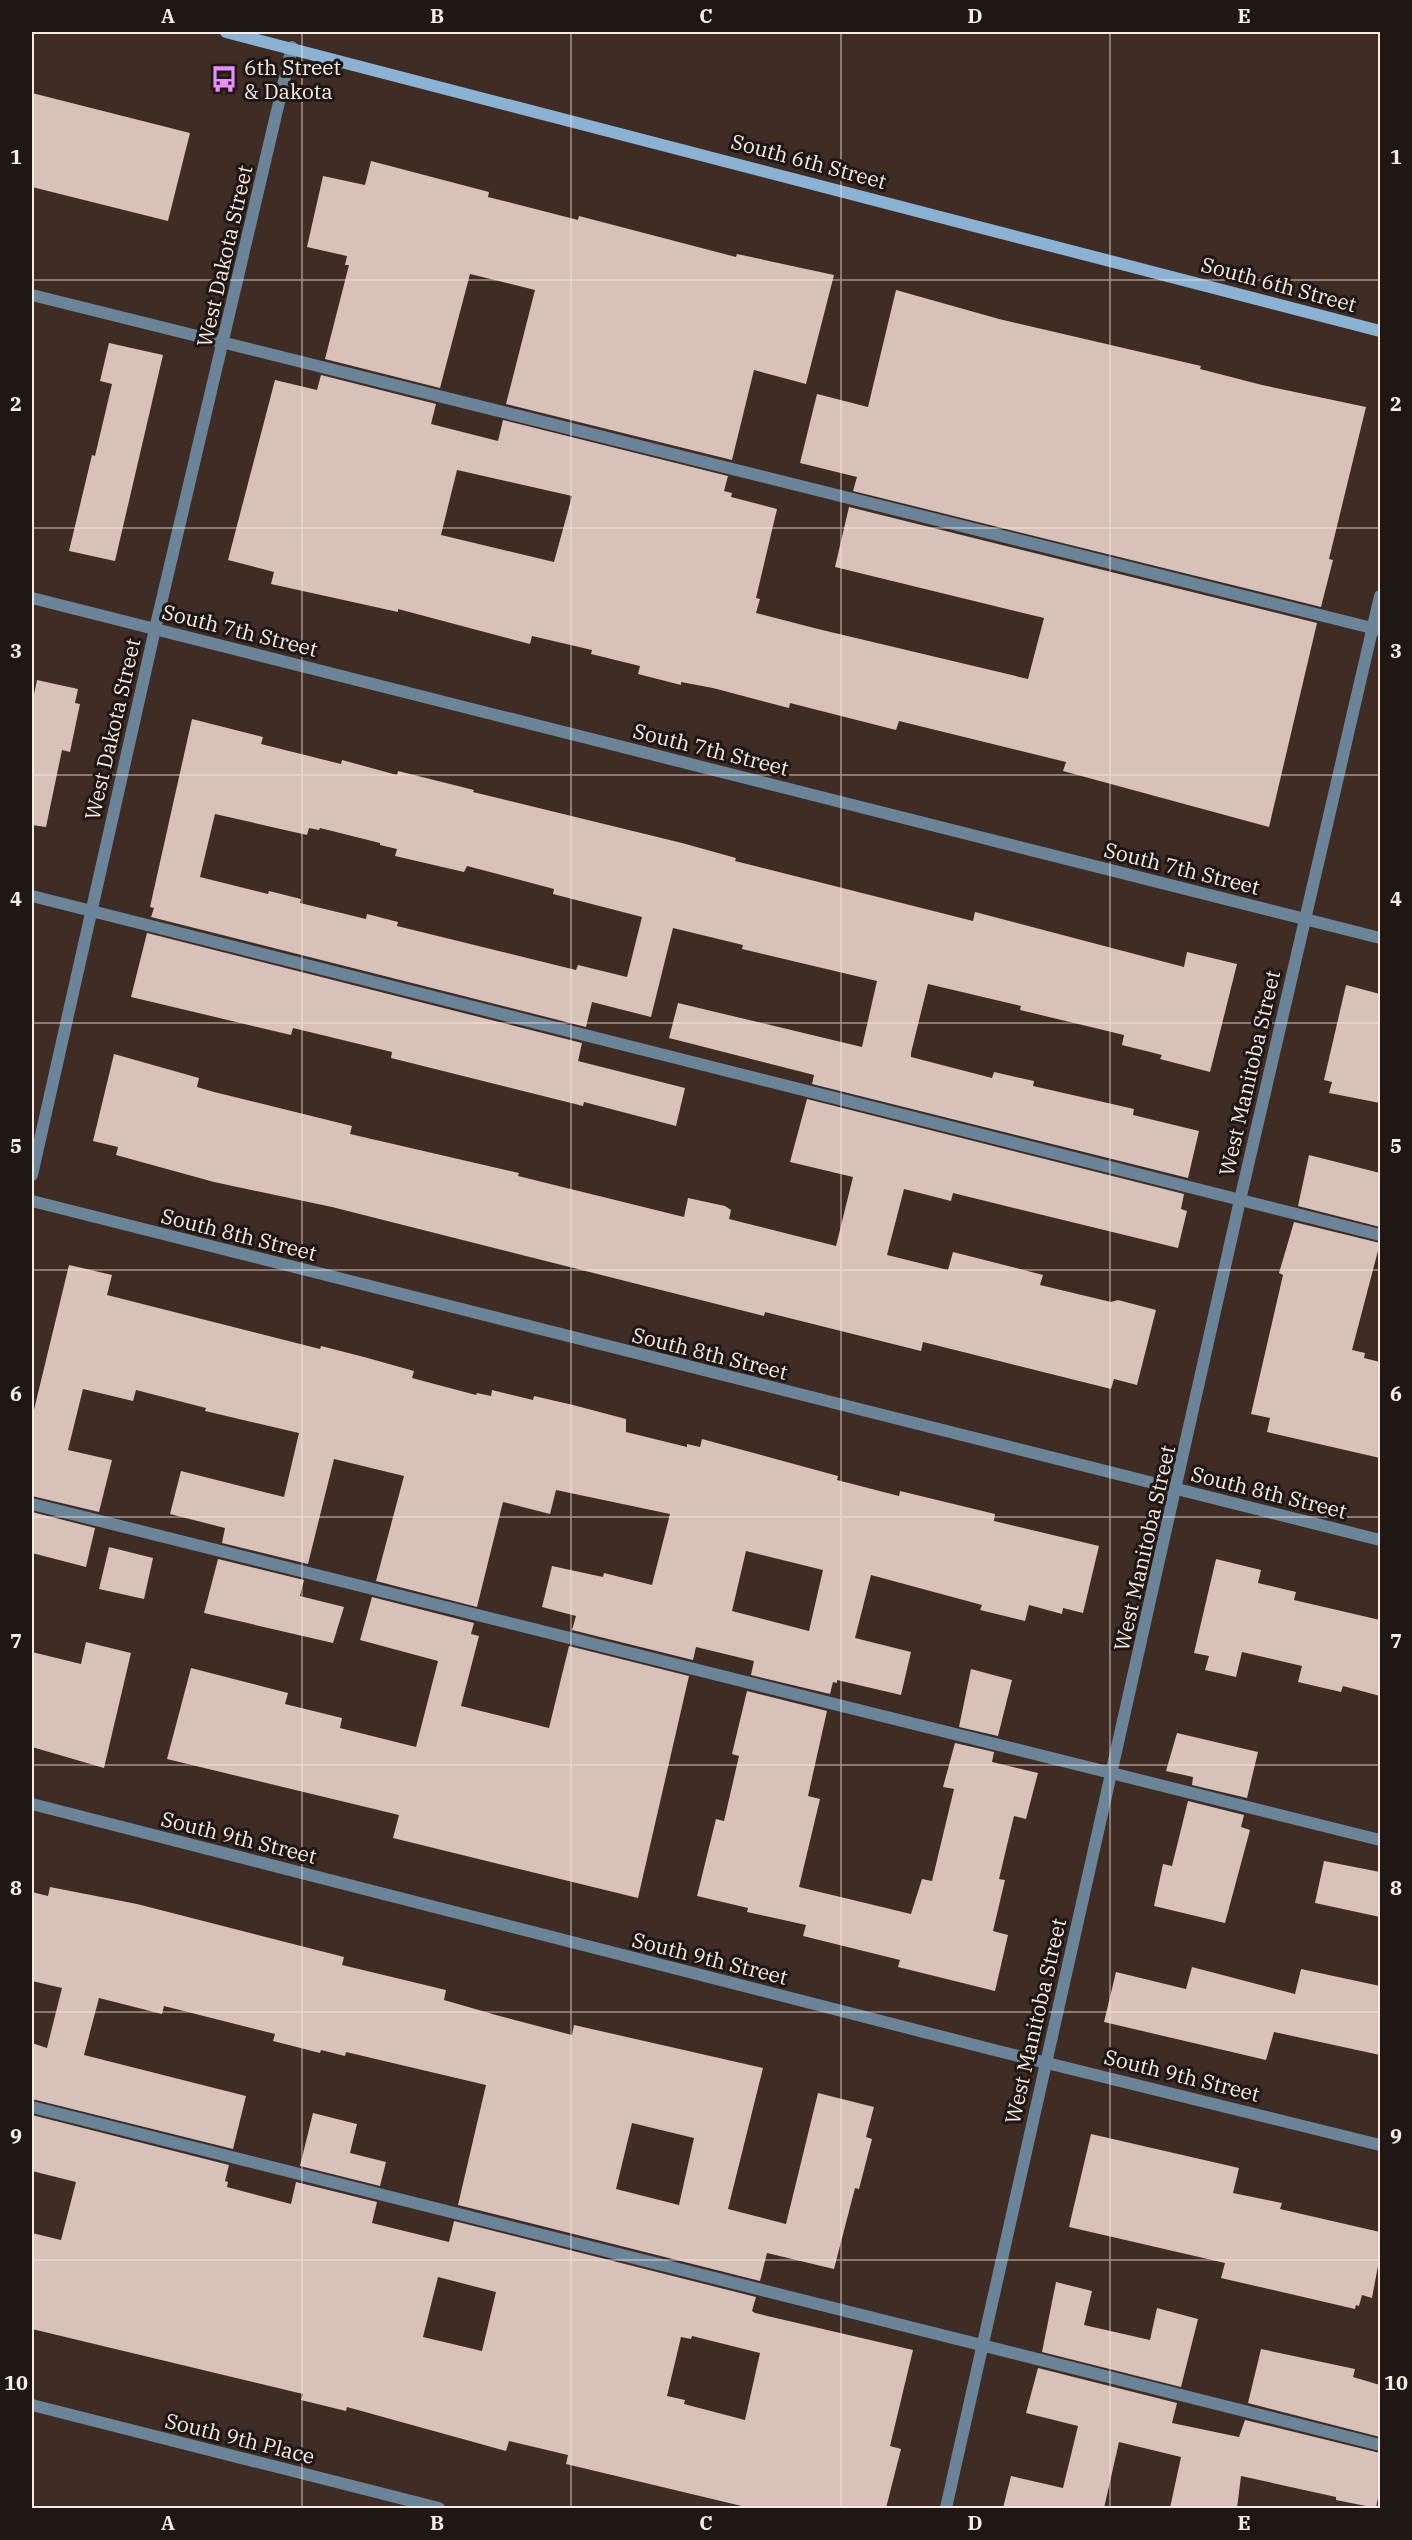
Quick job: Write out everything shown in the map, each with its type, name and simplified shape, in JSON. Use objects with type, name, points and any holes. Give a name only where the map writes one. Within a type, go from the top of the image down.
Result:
[{"type":"street","name":"South 6th Street","points":[[226,32],[292,47],[1380,331]]},
{"type":"street","name":"West Dakota Street","points":[[32,1175],[155,629],[292,47]]},
{"type":"street","points":[[32,296],[1377,629]]},
{"type":"street","name":"West Manitoba Street","points":[[946,2508],[1044,2062],[1113,1773],[1240,1200],[1305,919],[1377,629],[1380,596]]},
{"type":"street","name":"South 7th Street","points":[[32,598],[1380,938]]},
{"type":"street","points":[[32,896],[1380,1235]]},
{"type":"street","name":"South 8th Street","points":[[32,1201],[1380,1540]]},
{"type":"street","points":[[32,1504],[1380,1840]]},
{"type":"street","name":"South 9th Street","points":[[32,1804],[1044,2062],[1380,2145]]},
{"type":"street","points":[[32,2107],[1380,2445]]},
{"type":"street","name":"South 9th Place","points":[[32,2405],[439,2508]]},
{"type":"building","points":[[32,93],[190,133],[168,221],[32,187]]},
{"type":"building","points":[[371,161],[489,192],[488,197],[578,220],[579,216],[736,257],[737,254],[834,275],[806,384],[754,370],[732,460],[506,404],[535,290],[470,274],[440,388],[325,359],[349,265],[345,265],[347,256],[307,247],[323,176],[365,185]]},
{"type":"building","points":[[896,290],[999,319],[1201,366],[1200,369],[1262,385],[1366,407],[1329,559],[1333,560],[1321,607],[853,491],[857,477],[800,463],[817,394],[868,407]]},
{"type":"building","points":[[109,343],[163,355],[115,561],[69,551],[112,384],[100,381]]},
{"type":"building","points":[[321,375],[436,404],[431,424],[498,441],[503,420],[728,476],[724,491],[732,493],[731,497],[777,509],[756,598],[760,599],[756,613],[1028,679],[1044,618],[835,567],[849,507],[1317,623],[1269,827],[1063,771],[1066,762],[899,721],[896,730],[790,703],[789,708],[713,688],[681,682],[681,685],[638,674],[640,666],[591,654],[592,650],[532,636],[530,644],[398,609],[398,612],[271,584],[274,572],[228,560],[275,380],[317,390]],"holes":[[[457,470],[572,496],[554,562],[441,535]]]},
{"type":"building","points":[[37,680],[78,689],[75,703],[80,704],[70,752],[62,750],[46,827],[32,825],[32,704]]},
{"type":"building","points":[[192,719],[263,737],[261,744],[341,764],[342,760],[397,775],[398,771],[474,790],[473,792],[682,843],[736,858],[735,861],[973,921],[975,912],[1184,967],[1187,952],[1237,964],[1210,1072],[1160,1059],[1162,1055],[1122,1045],[1124,1035],[1020,1010],[1021,1006],[928,984],[911,1053],[911,1057],[992,1078],[994,1072],[1034,1081],[1033,1086],[1134,1109],[1133,1115],[1199,1131],[1188,1178],[812,1084],[814,1075],[669,1038],[678,1003],[862,1047],[877,981],[742,949],[743,945],[673,928],[651,1017],[592,1002],[586,1027],[151,917],[154,908],[150,907]],"holes":[[[215,814],[307,835],[309,828],[319,830],[320,828],[397,849],[395,856],[464,872],[467,866],[554,889],[553,894],[642,917],[627,977],[578,965],[576,970],[397,926],[398,922],[367,914],[366,919],[300,903],[301,899],[269,891],[268,894],[200,877]]]},
{"type":"building","points":[[147,933],[582,1043],[578,1061],[685,1088],[676,1126],[584,1102],[583,1106],[391,1058],[392,1052],[293,1028],[291,1035],[131,997]]},
{"type":"building","points":[[1346,985],[1380,994],[1380,1103],[1329,1093],[1332,1082],[1324,1080]]},
{"type":"building","points":[[114,1054],[199,1078],[197,1087],[352,1126],[350,1134],[519,1173],[518,1176],[684,1217],[688,1198],[725,1206],[731,1210],[729,1219],[836,1246],[853,1177],[790,1162],[807,1099],[1184,1194],[1181,1209],[1187,1211],[1178,1248],[953,1193],[951,1201],[904,1189],[887,1255],[948,1270],[953,1252],[1043,1275],[1040,1285],[1156,1310],[1137,1385],[1114,1379],[1111,1389],[923,1342],[921,1351],[765,1312],[764,1316],[332,1207],[214,1182],[116,1155],[118,1147],[93,1141]]},
{"type":"building","points":[[1309,1155],[1380,1173],[1380,1227],[1298,1206]]},
{"type":"building","points":[[1294,1222],[1380,1243],[1352,1350],[1365,1353],[1364,1358],[1380,1362],[1380,1458],[1267,1432],[1270,1418],[1251,1414],[1283,1275],[1279,1273]]},
{"type":"building","points":[[69,1265],[112,1275],[107,1295],[320,1349],[321,1346],[364,1357],[414,1371],[412,1378],[476,1395],[477,1393],[491,1396],[492,1390],[533,1400],[534,1396],[573,1405],[626,1419],[626,1432],[687,1447],[687,1444],[700,1447],[702,1439],[838,1476],[837,1480],[899,1496],[900,1491],[995,1514],[994,1521],[1099,1546],[1083,1613],[1063,1608],[1062,1614],[1029,1605],[1025,1621],[980,1610],[982,1605],[871,1575],[855,1638],[911,1652],[901,1695],[837,1680],[837,1683],[833,1682],[830,1694],[751,1675],[754,1661],[696,1647],[693,1660],[572,1630],[576,1616],[542,1607],[552,1566],[603,1577],[604,1573],[652,1585],[670,1514],[556,1490],[550,1514],[503,1502],[477,1607],[376,1581],[404,1476],[334,1459],[308,1564],[222,1543],[225,1528],[170,1514],[181,1471],[284,1497],[299,1433],[205,1411],[206,1408],[136,1390],[133,1401],[83,1389],[68,1450],[112,1460],[99,1512],[32,1496],[32,1418]],"holes":[[[746,1551],[823,1570],[809,1631],[732,1611]]]},
{"type":"building","points":[[32,1512],[95,1528],[86,1567],[32,1553]]},
{"type":"building","points":[[109,1547],[153,1558],[144,1599],[99,1589]]},
{"type":"building","points":[[218,1559],[304,1580],[300,1596],[344,1607],[333,1643],[204,1613]]},
{"type":"building","points":[[1216,1559],[1261,1570],[1258,1583],[1296,1592],[1294,1600],[1380,1620],[1380,1696],[1343,1686],[1341,1692],[1298,1682],[1302,1666],[1242,1652],[1236,1677],[1205,1670],[1209,1656],[1194,1653]]},
{"type":"building","points":[[372,1597],[474,1623],[471,1634],[479,1636],[461,1706],[549,1728],[569,1646],[689,1676],[638,1898],[393,1838],[399,1815],[167,1759],[191,1668],[288,1693],[285,1704],[342,1718],[340,1728],[416,1747],[438,1661],[360,1640]]},
{"type":"building","points":[[86,1642],[131,1653],[104,1768],[32,1747],[32,1652],[81,1664]]},
{"type":"building","points":[[971,1669],[1012,1680],[998,1736],[959,1727]]},
{"type":"building","points":[[747,1691],[827,1711],[808,1796],[820,1799],[799,1887],[911,1914],[922,1879],[932,1881],[954,1789],[943,1787],[955,1743],[994,1752],[992,1762],[1038,1773],[1026,1819],[1014,1816],[999,1879],[1005,1880],[993,1931],[1008,1935],[995,1991],[898,1967],[900,1960],[803,1936],[806,1925],[747,1912],[748,1908],[697,1896],[716,1819],[724,1821],[739,1756],[732,1754]]},
{"type":"building","points":[[1177,1733],[1258,1752],[1247,1798],[1192,1785],[1193,1777],[1166,1771]]},
{"type":"building","points":[[1188,1801],[1244,1815],[1241,1827],[1250,1830],[1225,1923],[1154,1906],[1163,1864],[1172,1866]]},
{"type":"building","points":[[1324,1861],[1380,1872],[1380,1917],[1315,1903]]},
{"type":"building","points":[[50,1887],[137,1904],[344,1957],[342,1965],[446,1990],[444,2000],[572,2035],[574,2025],[763,2068],[728,2209],[786,2224],[818,2093],[874,2107],[866,2137],[872,2139],[859,2189],[855,2188],[834,2269],[767,2253],[760,2281],[458,2205],[486,2085],[346,2052],[345,2056],[321,2050],[320,2053],[273,2041],[275,2034],[164,2006],[162,2014],[99,1998],[84,2055],[246,2096],[233,2149],[32,2099],[32,2043],[47,2048],[62,1988],[32,1981],[32,1892],[48,1896]],"holes":[[[632,2123],[694,2138],[679,2205],[616,2189]]]},
{"type":"building","points":[[1192,1967],[1295,1994],[1301,1969],[1380,1986],[1380,2055],[1274,2032],[1266,2060],[1104,2022],[1116,1972],[1186,1989]]},
{"type":"building","points":[[313,2113],[357,2124],[350,2153],[386,2162],[380,2186],[300,2166]]},
{"type":"building","points":[[32,2115],[229,2165],[225,2181],[228,2182],[227,2187],[291,2204],[296,2182],[377,2202],[372,2223],[449,2242],[454,2221],[756,2297],[752,2311],[755,2313],[913,2350],[890,2446],[901,2449],[886,2508],[750,2508],[566,2464],[568,2455],[509,2441],[506,2451],[347,2407],[346,2411],[301,2400],[303,2394],[32,2329],[32,2233],[61,2240],[76,2182],[32,2171]],"holes":[[[438,2277],[496,2292],[482,2351],[423,2337]],[[692,2336],[760,2353],[745,2420],[684,2404],[685,2400],[667,2396],[681,2337],[691,2339]]]},
{"type":"building","points":[[1091,2134],[1239,2168],[1233,2193],[1282,2203],[1280,2209],[1380,2232],[1380,2255],[1372,2298],[1362,2295],[1359,2306],[1356,2305],[1355,2309],[1221,2278],[1225,2263],[1069,2227]]},
{"type":"building","points":[[1056,2282],[1092,2291],[1084,2325],[1150,2340],[1157,2308],[1198,2319],[1181,2387],[1042,2352]]},
{"type":"building","points":[[1261,2349],[1355,2369],[1353,2377],[1380,2385],[1380,2437],[1248,2403]]},
{"type":"building","points":[[1038,2368],[1177,2403],[1172,2423],[1239,2437],[1245,2420],[1380,2453],[1380,2487],[1376,2508],[1241,2476],[1237,2508],[1170,2508],[1181,2457],[1119,2442],[1104,2508],[1003,2508],[1011,2476],[1063,2488],[1078,2426],[1026,2413]]},
{"type":"place","name":"6th Street & Dakota","points":[[224,79]]}]
